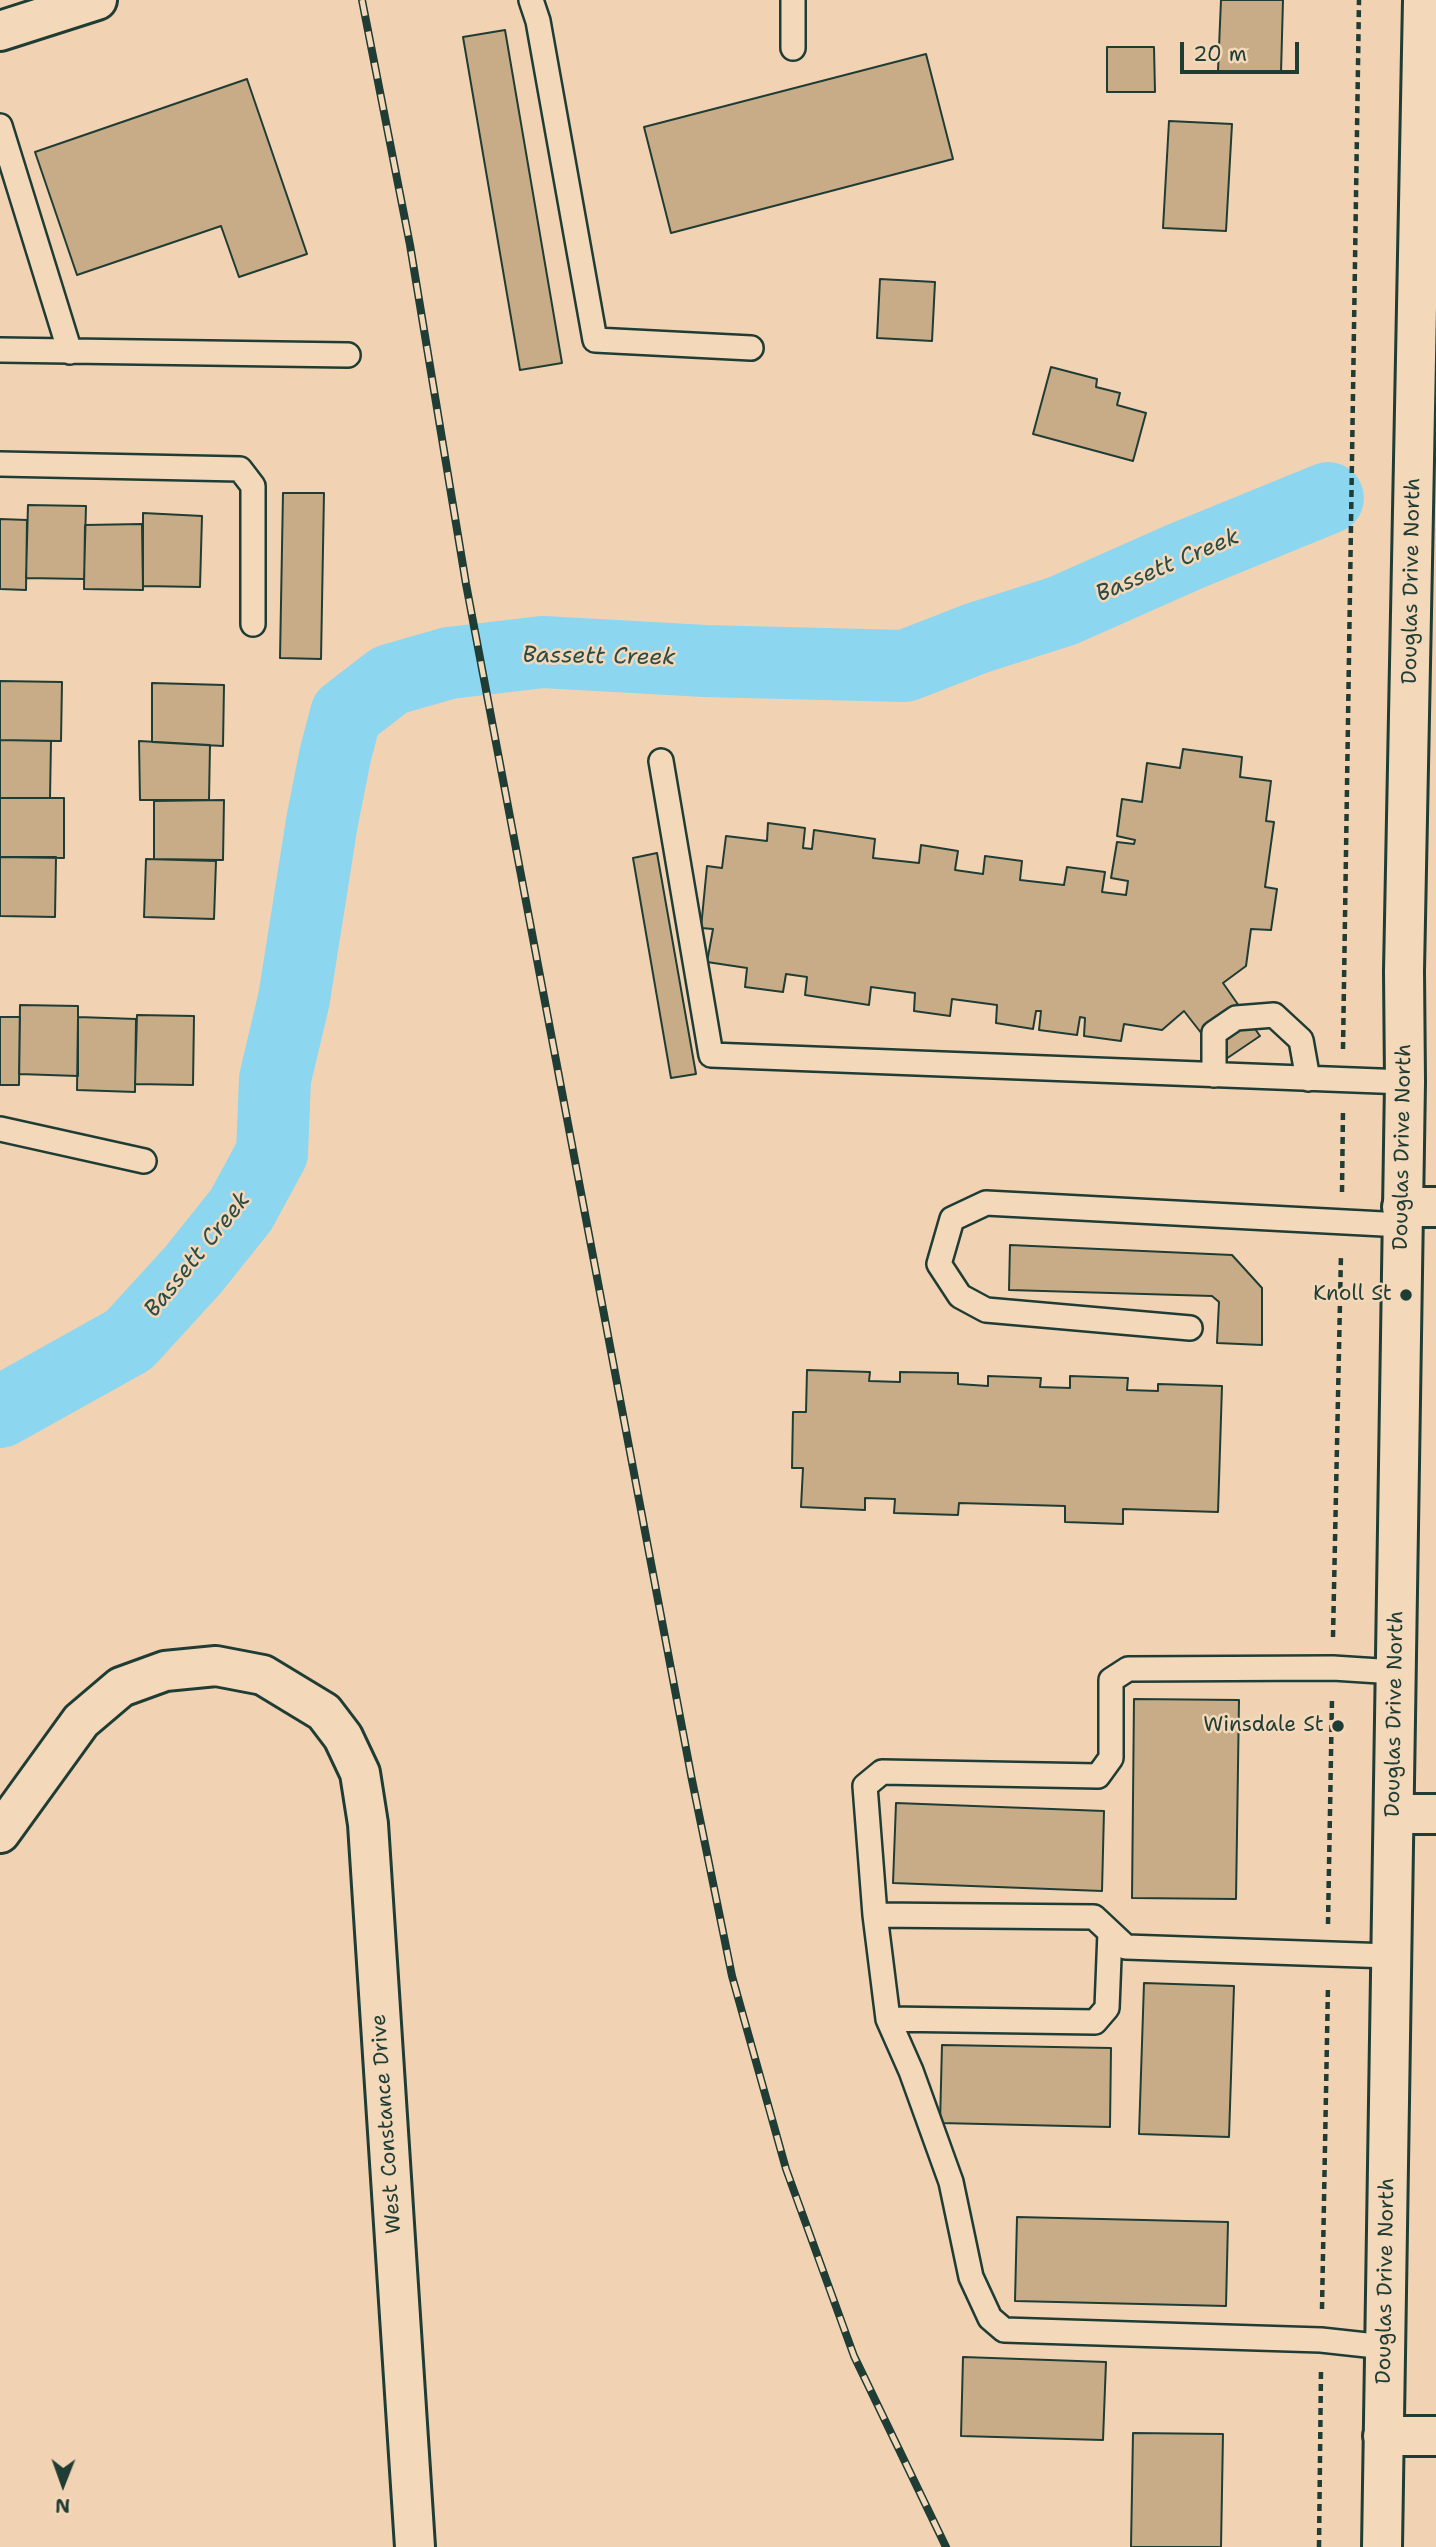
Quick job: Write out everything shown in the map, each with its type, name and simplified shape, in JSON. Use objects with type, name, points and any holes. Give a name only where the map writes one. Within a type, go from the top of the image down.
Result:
[{"type":"street","points":[[0,32],[97,0]]},
{"type":"street","name":"Douglas Drive North","points":[[1382,2547],[1395,1672],[1414,1213],[1405,1082],[1404,957],[1423,0]]},
{"type":"street","name":"West Constance Drive","points":[[0,1833],[81,1721],[121,1687],[165,1671],[216,1666],[263,1675],[324,1712],[343,1737],[359,1773],[368,1824],[415,2547]]},
{"type":"street","points":[[1394,1814],[1436,1814]]},
{"type":"street","points":[[1383,2436],[1436,2436]]},
{"type":"lane","points":[[531,0],[538,22],[595,340],[751,348]]},
{"type":"lane","points":[[793,0],[793,48]]},
{"type":"lane","points":[[0,127],[70,352]]},
{"type":"lane","points":[[0,350],[348,355]]},
{"type":"lane","points":[[0,464],[240,469],[253,486],[253,624]]},
{"type":"lane","points":[[662,761],[711,1055],[1405,1082]]},
{"type":"lane","points":[[1214,1074],[1214,1034],[1236,1018],[1274,1015],[1301,1040],[1308,1079]]},
{"type":"lane","points":[[0,1129],[144,1161]]},
{"type":"lane","points":[[1190,1328],[986,1310],[960,1296],[939,1264],[952,1219],[986,1203],[1341,1223],[1414,1213]]},
{"type":"lane","points":[[1385,2347],[1321,2340],[1004,2330],[990,2318],[971,2277],[951,2182],[911,2071],[888,2019],[875,1915],[865,1786],[882,1772],[1098,1776],[1111,1758],[1111,1680],[1128,1669],[1333,1668],[1395,1672]]},
{"type":"lane","points":[[875,1915],[1094,1917],[1126,1947],[1390,1956]]},
{"type":"lane","points":[[888,2019],[1095,2022],[1107,2008],[1110,1932]]},
{"type":"path","points":[[1319,2547],[1359,0]]},
{"type":"building","points":[[1221,0],[1283,0],[1281,73],[1218,71]]},
{"type":"building","points":[[505,30],[562,363],[520,370],[463,37]]},
{"type":"building","points":[[1107,47],[1154,47],[1155,92],[1107,92]]},
{"type":"building","points":[[926,54],[953,159],[671,233],[644,127]]},
{"type":"building","points":[[247,79],[307,254],[239,277],[221,226],[77,275],[35,152]]},
{"type":"building","points":[[1169,121],[1232,124],[1226,231],[1163,228]]},
{"type":"building","points":[[880,279],[935,282],[932,341],[877,338]]},
{"type":"building","points":[[1051,367],[1097,379],[1096,387],[1120,393],[1117,405],[1146,413],[1133,461],[1033,434]]},
{"type":"building","points":[[283,493],[324,493],[321,659],[280,658]]},
{"type":"building","points":[[28,505],[86,506],[84,579],[26,578]]},
{"type":"building","points":[[143,513],[202,516],[200,587],[143,586]]},
{"type":"building","points":[[0,519],[27,520],[26,590],[0,589]]},
{"type":"building","points":[[142,524],[143,590],[84,589],[85,525]]},
{"type":"building","points":[[0,681],[62,682],[61,741],[0,740]]},
{"type":"building","points":[[152,683],[224,685],[223,746],[152,742]]},
{"type":"building","points":[[0,740],[51,741],[50,798],[0,798]]},
{"type":"building","points":[[139,741],[210,745],[209,800],[140,800]]},
{"type":"building","points":[[1183,749],[1242,757],[1240,777],[1271,781],[1266,821],[1274,822],[1265,887],[1277,889],[1271,930],[1251,929],[1246,966],[1223,983],[1260,1036],[1223,1061],[1184,1011],[1162,1030],[1124,1024],[1121,1041],[1084,1036],[1085,1018],[1080,1017],[1077,1035],[1039,1030],[1041,1011],[1036,1011],[1033,1029],[996,1023],[997,1005],[952,999],[950,1016],[914,1011],[915,993],[871,987],[869,1005],[805,995],[807,977],[786,974],[783,992],[745,987],[747,968],[707,962],[713,929],[701,928],[707,866],[722,868],[726,836],[767,841],[768,823],[805,828],[803,848],[812,849],[814,830],[875,839],[873,858],[919,863],[921,845],[958,851],[955,870],[983,874],[985,856],[1022,861],[1020,880],[1064,885],[1067,867],[1105,872],[1102,892],[1126,895],[1128,881],[1111,878],[1117,842],[1134,844],[1135,840],[1117,836],[1122,799],[1142,802],[1147,763],[1180,768]]},
{"type":"building","points":[[0,798],[64,798],[64,858],[0,857]]},
{"type":"building","points":[[224,800],[223,860],[154,859],[154,801]]},
{"type":"building","points":[[657,853],[696,1074],[671,1078],[633,858]]},
{"type":"building","points":[[0,857],[56,857],[55,917],[0,916]]},
{"type":"building","points":[[146,859],[216,861],[214,919],[144,917]]},
{"type":"building","points":[[20,1005],[78,1006],[78,1076],[19,1074]]},
{"type":"building","points":[[137,1015],[194,1016],[193,1085],[135,1084]]},
{"type":"building","points":[[0,1017],[20,1017],[19,1085],[0,1085]]},
{"type":"building","points":[[78,1017],[136,1019],[135,1092],[77,1090]]},
{"type":"building","points":[[1010,1245],[1232,1255],[1262,1288],[1262,1345],[1217,1343],[1219,1302],[1212,1296],[1009,1290]]},
{"type":"building","points":[[807,1370],[870,1372],[869,1381],[900,1382],[900,1372],[958,1373],[958,1384],[988,1386],[988,1376],[1041,1378],[1040,1387],[1070,1388],[1070,1376],[1128,1378],[1127,1390],[1158,1391],[1158,1384],[1222,1386],[1218,1512],[1123,1509],[1123,1524],[1065,1522],[1065,1506],[959,1503],[958,1515],[894,1513],[895,1499],[865,1498],[865,1510],[801,1507],[803,1468],[792,1468],[793,1412],[806,1412]]},
{"type":"building","points":[[1134,1699],[1239,1700],[1236,1899],[1132,1898]]},
{"type":"building","points":[[896,1803],[1104,1811],[1102,1891],[893,1883]]},
{"type":"building","points":[[1144,1983],[1234,1986],[1229,2137],[1139,2134]]},
{"type":"building","points":[[942,2045],[1111,2048],[1110,2127],[940,2123]]},
{"type":"building","points":[[1017,2217],[1228,2222],[1226,2306],[1015,2301]]},
{"type":"building","points":[[963,2357],[1106,2362],[1103,2440],[961,2436]]},
{"type":"building","points":[[1133,2433],[1223,2434],[1221,2547],[1131,2547]]},
{"type":"waterway","name":"Bassett Creek","points":[[0,1412],[129,1340],[193,1270],[241,1210],[272,1153],[275,1079],[294,999],[335,756],[346,714],[390,680],[449,663],[543,652],[705,661],[905,666],[977,638],[1062,611],[1186,556],[1328,498]]},
{"type":"railway","points":[[362,0],[410,245],[466,584],[692,1780],[732,1976],[786,2169],[854,2356],[946,2547]]},
{"type":"place","name":"Knoll St","points":[[1406,1295]]},
{"type":"place","name":"Winsdale St","points":[[1338,1726]]}]
